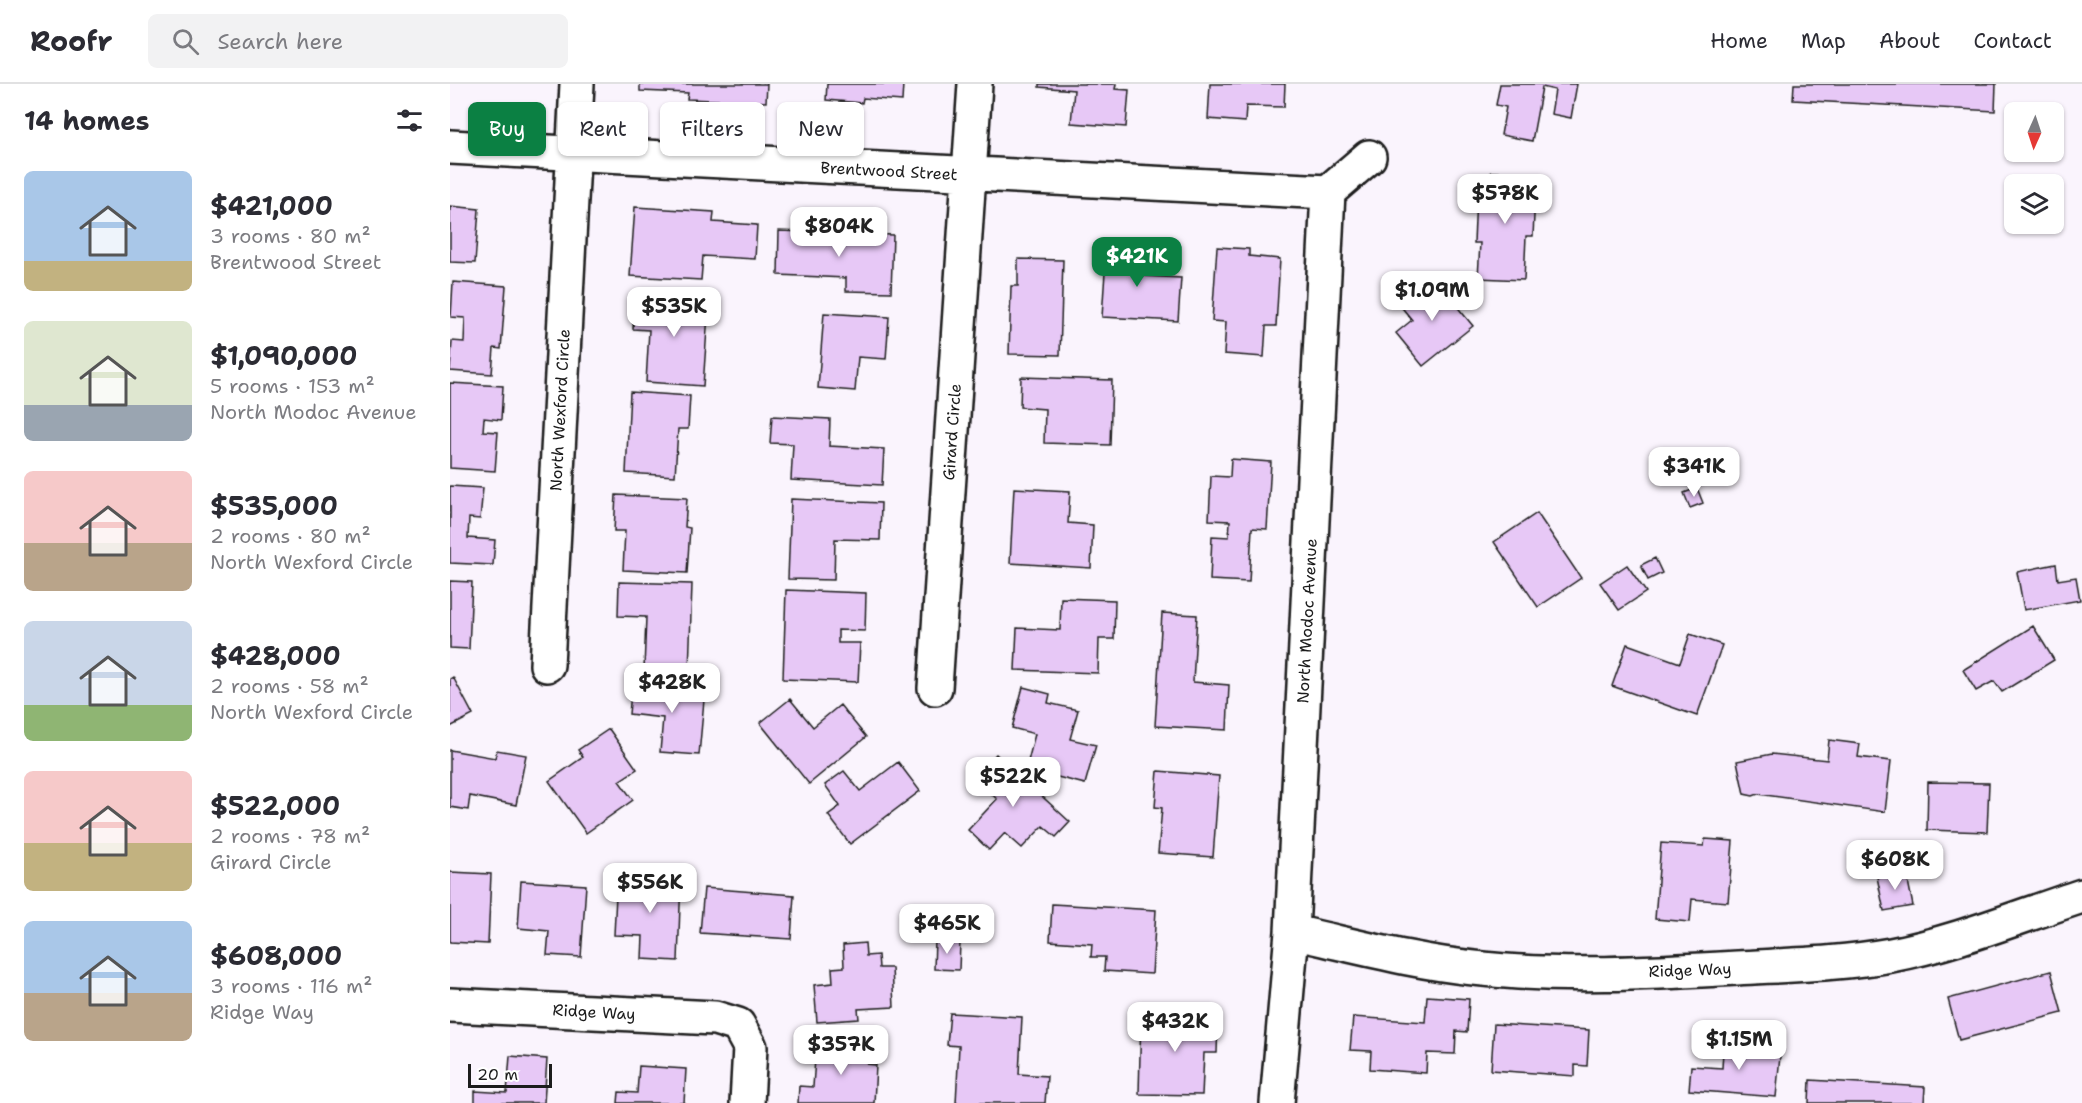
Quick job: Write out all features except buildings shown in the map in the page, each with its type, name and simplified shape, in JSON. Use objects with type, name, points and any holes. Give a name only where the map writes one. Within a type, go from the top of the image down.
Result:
[{"type":"street","name":"North Wexford Circle","points":[[576,102],[577,84]]},
{"type":"street","name":"Girard Circle","points":[[935,688],[975,84]]},
{"type":"street","name":"Brentwood Street","points":[[450,147],[558,153]]},
{"type":"street","name":"North Wexford Circle","points":[[547,665],[573,156]]},
{"type":"street","name":"Brentwood Street","points":[[611,156],[1328,192]]},
{"type":"street","points":[[1328,192],[1369,157]]},
{"type":"street","name":"North Modoc Avenue","points":[[1277,1103],[1292,932],[1328,192]]},
{"type":"street","name":"Ridge Way","points":[[1292,932],[1401,957],[1473,968],[1537,974],[1692,971],[1829,963],[1892,955],[1948,940],[2082,896]]},
{"type":"street","name":"Ridge Way","points":[[450,1005],[715,1018],[738,1025],[750,1047],[747,1103]]}]
